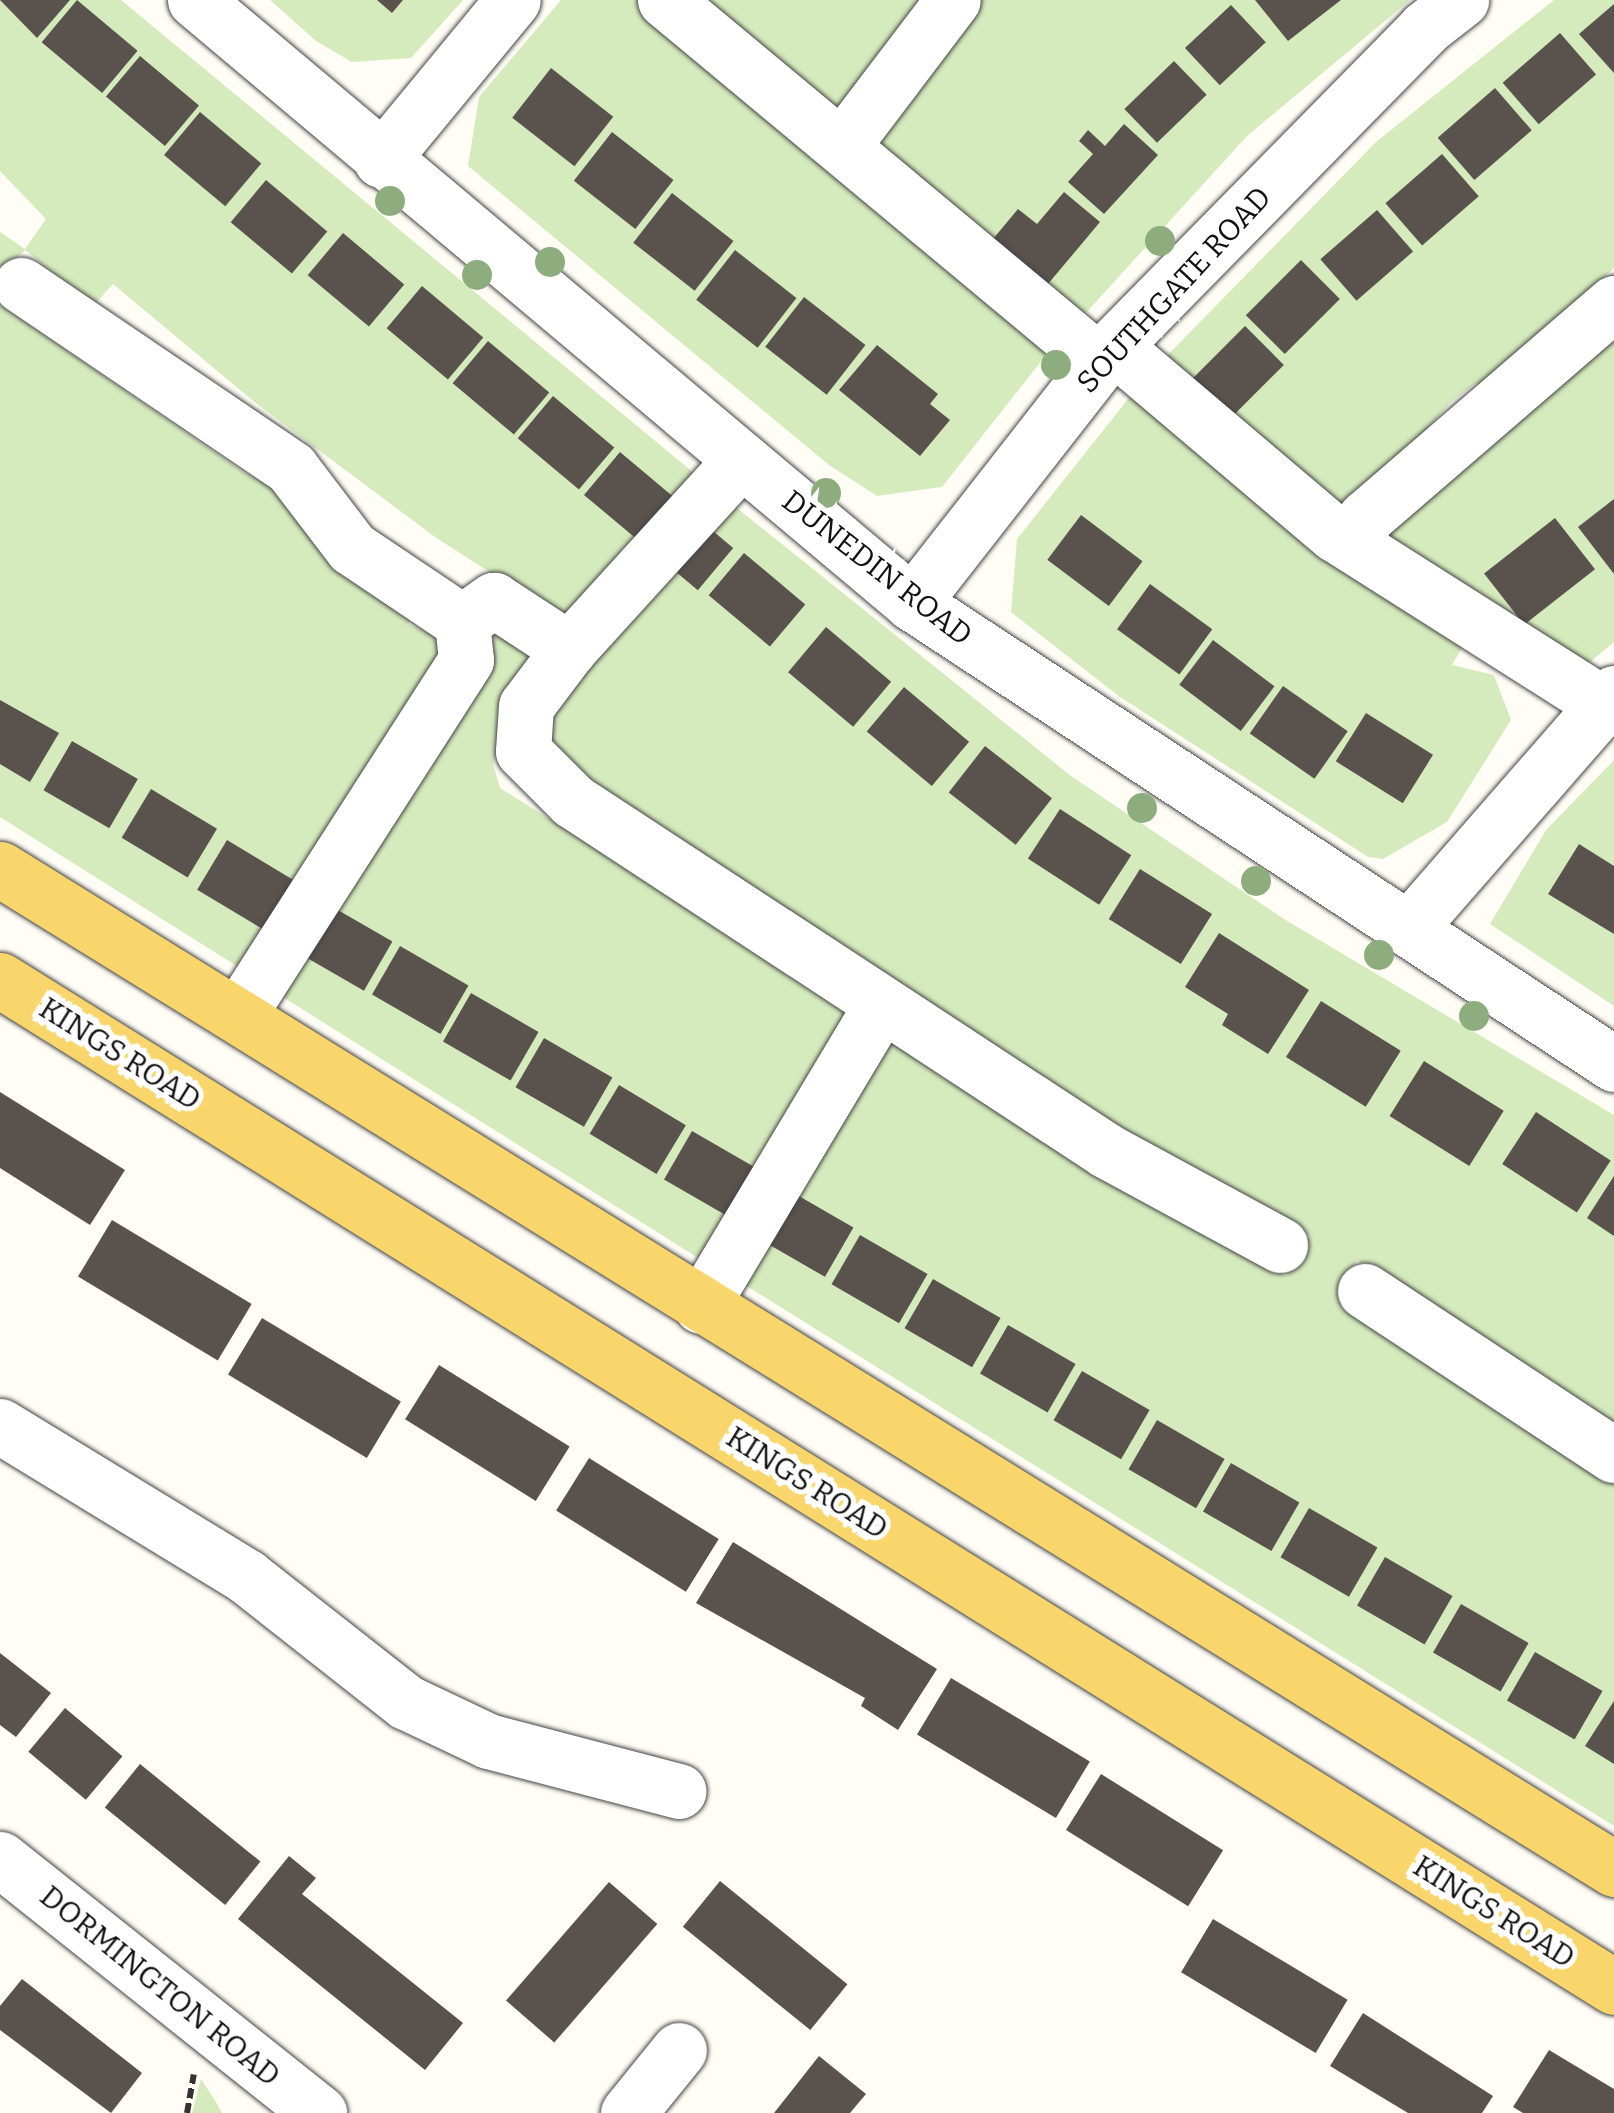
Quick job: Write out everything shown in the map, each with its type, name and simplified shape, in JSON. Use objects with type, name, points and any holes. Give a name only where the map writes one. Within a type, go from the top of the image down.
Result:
[{"type":"main road","points":[[0,869],[1614,1869]]},
{"type":"main road","name":"KINGS ROAD","points":[[0,980],[1614,1987]]},
{"type":"street","name":"DUNEDIN ROAD","points":[[195,0],[912,603],[1614,1064]]},
{"type":"street","points":[[381,160],[513,0]]},
{"type":"street","points":[[666,0],[842,146],[1336,534],[1356,542],[1607,697],[1409,928]]},
{"type":"street","points":[[842,146],[953,0]]},
{"type":"street","name":"SOUTHGATE ROAD","points":[[912,603],[1107,354],[1426,28],[1461,0]]},
{"type":"street","points":[[21,285],[291,468],[352,548],[462,622]]},
{"type":"street","points":[[1356,542],[1365,518],[1614,302]]},
{"type":"street","points":[[741,460],[569,648],[526,706],[523,750],[574,802],[882,1004],[1107,1151],[1280,1245]]},
{"type":"street","points":[[462,622],[494,600],[569,648]]},
{"type":"street","points":[[239,1014],[466,660],[462,622]]},
{"type":"street","points":[[701,1306],[882,1004]]},
{"type":"street","points":[[1365,1291],[1614,1455]]},
{"type":"street","points":[[0,1426],[247,1576],[406,1702],[488,1741],[679,1791]]},
{"type":"street","name":"DORMINGTON ROAD","points":[[0,1859],[311,2111]]},
{"type":"street","points":[[628,2113],[680,2050]]},
{"type":"green space","points":[[0,0],[121,0],[705,482],[575,627],[435,537],[257,404],[113,284],[94,305],[25,250],[0,273],[0,232],[25,249],[46,219],[0,171]]},
{"type":"green space","points":[[270,0],[463,0],[411,58],[352,62],[316,41]]},
{"type":"green space","points":[[561,0],[648,0],[1050,350],[942,487],[877,496],[829,465],[468,166],[479,97]]},
{"type":"green space","points":[[688,0],[927,0],[881,65],[829,115]]},
{"type":"green space","points":[[974,0],[1410,0],[1248,135],[1073,327],[882,168],[870,128]]},
{"type":"green space","points":[[1554,0],[1614,0],[1614,268],[1483,389],[1476,383],[1451,402],[1342,524],[1155,368],[1376,142]]},
{"type":"green space","points":[[0,305],[243,472],[283,492],[413,616],[408,624],[445,640],[451,652],[243,970],[0,817]]},
{"type":"green space","points":[[1614,335],[1614,642],[1578,672],[1386,549],[1378,524]]},
{"type":"green space","points":[[1140,384],[1472,630],[1452,665],[1494,675],[1511,720],[1447,822],[1383,859],[1368,857],[1120,697],[1011,612],[1017,539]]},
{"type":"green space","points":[[722,496],[1071,776],[1284,919],[1614,1115],[1614,1430],[1357,1260],[1345,1279],[1367,1326],[1614,1477],[1614,1826],[729,1275],[878,1028],[1286,1276],[1310,1236],[1142,1143],[533,742],[535,714]]},
{"type":"green space","points":[[506,620],[541,648],[514,699],[493,764],[500,788],[856,1012],[711,1266],[267,987]]},
{"type":"green space","points":[[1614,760],[1614,1006],[1490,924],[1546,830]]},
{"type":"green space","points":[[201,2079],[216,2102],[222,2113],[192,2113]]},
{"type":"building","points":[[0,0],[70,0],[37,38]]},
{"type":"building","points":[[77,0],[138,51],[102,93],[42,42]]},
{"type":"building","points":[[377,0],[403,0],[392,13]]},
{"type":"building","points":[[1255,0],[1341,0],[1288,41]]},
{"type":"building","points":[[1614,4],[1614,73],[1579,34]]},
{"type":"building","points":[[1231,5],[1266,42],[1220,85],[1185,48]]},
{"type":"building","points":[[1560,33],[1596,75],[1539,124],[1503,83]]},
{"type":"building","points":[[140,56],[199,105],[165,146],[106,97]]},
{"type":"building","points":[[1174,61],[1207,95],[1157,143],[1124,109]]},
{"type":"building","points":[[551,68],[613,117],[574,166],[512,118]]},
{"type":"building","points":[[1495,88],[1532,130],[1474,180],[1438,138]]},
{"type":"building","points":[[200,112],[261,163],[225,206],[164,155]]},
{"type":"building","points":[[1124,124],[1158,155],[1104,214],[1068,182],[1093,154],[1079,141],[1088,130],[1105,146]]},
{"type":"building","points":[[612,132],[673,180],[635,229],[574,181]]},
{"type":"building","points":[[1442,154],[1479,196],[1422,245],[1385,203]]},
{"type":"building","points":[[266,180],[327,231],[292,274],[231,222]]},
{"type":"building","points":[[1064,192],[1100,222],[1048,284],[993,239],[1018,209],[1037,224]]},
{"type":"building","points":[[672,193],[733,241],[695,291],[633,243]]},
{"type":"building","points":[[1377,210],[1413,252],[1356,301],[1320,259]]},
{"type":"building","points":[[343,233],[404,284],[369,327],[308,275]]},
{"type":"building","points":[[735,250],[796,298],[758,348],[696,300]]},
{"type":"building","points":[[1301,260],[1340,299],[1285,354],[1246,315]]},
{"type":"building","points":[[422,286],[483,337],[448,380],[387,328]]},
{"type":"building","points":[[804,297],[865,345],[827,395],[765,347]]},
{"type":"building","points":[[1245,326],[1284,365],[1229,420],[1190,381]]},
{"type":"building","points":[[488,341],[549,392],[514,435],[453,383]]},
{"type":"building","points":[[877,345],[938,394],[930,404],[950,420],[920,456],[839,390]]},
{"type":"building","points":[[553,396],[614,447],[579,490],[518,438]]},
{"type":"building","points":[[620,452],[681,503],[645,546],[584,495]]},
{"type":"building","points":[[1614,499],[1614,574],[1578,527]]},
{"type":"building","points":[[1081,515],[1142,561],[1109,606],[1047,560]]},
{"type":"building","points":[[1555,518],[1595,569],[1524,625],[1484,573]]},
{"type":"building","points":[[701,521],[733,548],[698,590],[666,563]]},
{"type":"building","points":[[744,553],[805,604],[770,647],[709,595]]},
{"type":"building","points":[[1150,584],[1212,629],[1179,675],[1117,629]]},
{"type":"building","points":[[826,627],[891,682],[853,727],[788,672]]},
{"type":"building","points":[[1213,640],[1274,686],[1241,731],[1179,685]]},
{"type":"building","points":[[1283,686],[1348,731],[1314,779],[1250,734]]},
{"type":"building","points":[[904,687],[969,742],[932,786],[867,731]]},
{"type":"building","points":[[0,700],[59,733],[30,782],[0,764]]},
{"type":"building","points":[[1366,713],[1433,755],[1403,803],[1336,761]]},
{"type":"building","points":[[72,741],[138,779],[109,828],[44,790]]},
{"type":"building","points":[[985,746],[1052,798],[1016,845],[949,792]]},
{"type":"building","points":[[151,789],[217,829],[188,878],[122,838]]},
{"type":"building","points":[[1060,809],[1131,855],[1099,905],[1028,858]]},
{"type":"building","points":[[227,840],[293,880],[263,929],[197,890]]},
{"type":"building","points":[[1579,844],[1614,866],[1614,934],[1548,894]]},
{"type":"building","points":[[1140,869],[1212,914],[1181,964],[1109,919]]},
{"type":"building","points":[[324,902],[392,942],[364,991],[296,951]]},
{"type":"building","points":[[1219,933],[1309,990],[1268,1054],[1222,1025],[1228,1014],[1185,987]]},
{"type":"building","points":[[400,946],[468,986],[440,1034],[372,994]]},
{"type":"building","points":[[471,993],[539,1032],[511,1080],[443,1041]]},
{"type":"building","points":[[1321,1001],[1401,1051],[1366,1107],[1286,1057]]},
{"type":"building","points":[[544,1038],[612,1078],[584,1127],[516,1087]]},
{"type":"building","points":[[1424,1061],[1504,1111],[1469,1166],[1390,1116]]},
{"type":"building","points":[[619,1085],[686,1125],[657,1174],[590,1134]]},
{"type":"building","points":[[0,1092],[125,1170],[90,1225],[0,1168]]},
{"type":"building","points":[[1536,1112],[1611,1160],[1577,1212],[1502,1164]]},
{"type":"building","points":[[692,1131],[760,1170],[732,1218],[664,1179]]},
{"type":"building","points":[[1614,1176],[1614,1236],[1587,1218]]},
{"type":"building","points":[[785,1188],[853,1228],[825,1277],[756,1237]]},
{"type":"building","points":[[112,1220],[252,1304],[218,1361],[78,1277]]},
{"type":"building","points":[[860,1235],[928,1274],[899,1323],[832,1284]]},
{"type":"building","points":[[933,1279],[1001,1318],[972,1367],[904,1328]]},
{"type":"building","points":[[262,1318],[401,1401],[367,1458],[228,1375]]},
{"type":"building","points":[[1008,1325],[1076,1364],[1048,1412],[980,1373]]},
{"type":"building","points":[[439,1365],[570,1447],[536,1501],[405,1419]]},
{"type":"building","points":[[1082,1371],[1150,1410],[1121,1459],[1054,1420]]},
{"type":"building","points":[[1157,1420],[1225,1459],[1196,1508],[1128,1469]]},
{"type":"building","points":[[589,1458],[719,1539],[686,1592],[556,1511]]},
{"type":"building","points":[[1231,1463],[1299,1502],[1271,1551],[1203,1511]]},
{"type":"building","points":[[1309,1508],[1377,1548],[1349,1597],[1280,1557]]},
{"type":"building","points":[[733,1542],[937,1669],[898,1730],[861,1706],[865,1698],[696,1603]]},
{"type":"building","points":[[1385,1557],[1453,1596],[1425,1644],[1357,1605]]},
{"type":"building","points":[[1461,1604],[1529,1643],[1501,1691],[1433,1652]]},
{"type":"building","points":[[1535,1652],[1603,1691],[1575,1739],[1507,1700]]},
{"type":"building","points":[[0,1653],[51,1693],[16,1737],[0,1725]]},
{"type":"building","points":[[951,1678],[1090,1761],[1056,1818],[917,1735]]},
{"type":"building","points":[[1614,1701],[1614,1764],[1585,1746]]},
{"type":"building","points":[[65,1708],[122,1756],[86,1800],[28,1752]]},
{"type":"building","points":[[140,1764],[260,1862],[225,1905],[105,1808]]},
{"type":"building","points":[[1101,1774],[1223,1850],[1188,1906],[1066,1830]]},
{"type":"building","points":[[289,1856],[316,1878],[302,1894],[463,2023],[425,2070],[238,1919]]},
{"type":"building","points":[[720,1881],[847,1984],[810,2030],[683,1927]]},
{"type":"building","points":[[609,1882],[657,1924],[554,2042],[506,2000]]},
{"type":"building","points":[[1213,1919],[1348,2000],[1316,2053],[1181,1972]]},
{"type":"building","points":[[22,1979],[142,2073],[111,2113],[0,2030],[0,2006]]},
{"type":"building","points":[[1363,2013],[1493,2096],[1482,2113],[1408,2113],[1330,2066]]},
{"type":"building","points":[[1549,2050],[1614,2089],[1614,2113],[1523,2113],[1513,2107]]},
{"type":"building","points":[[819,2056],[866,2094],[850,2113],[774,2113]]}]
